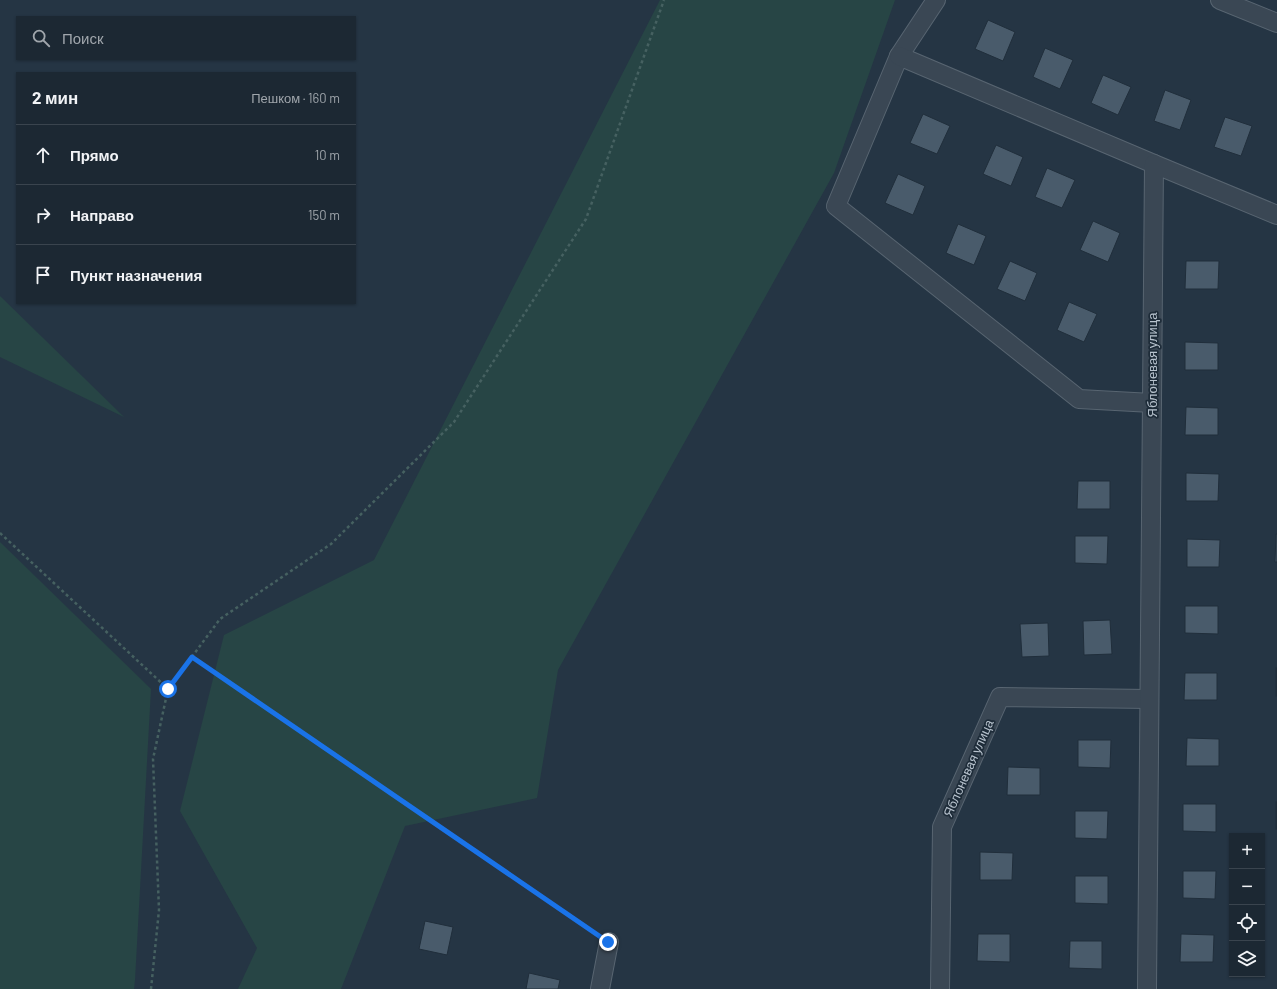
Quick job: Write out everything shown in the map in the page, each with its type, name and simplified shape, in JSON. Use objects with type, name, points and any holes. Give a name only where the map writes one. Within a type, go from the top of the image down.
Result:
[{"type":"street","points":[[936,0],[899,56],[836,206],[1079,399],[1152,403]]},
{"type":"street","points":[[1220,0],[1277,23]]},
{"type":"street","points":[[899,56],[1277,215]]},
{"type":"street","name":"Яблоневая улица","points":[[1146,989],[1154,164]]},
{"type":"street","name":"Яблоневая улица","points":[[940,989],[942,827],[1000,697],[1149,699]]},
{"type":"street","points":[[600,989],[608,942]]},
{"type":"path","points":[[151,989],[159,910],[153,759],[168,689],[220,619],[331,544],[454,422],[586,219],[664,0]]},
{"type":"path","points":[[0,533],[168,689]]},
{"type":"path","points":[[192,657],[608,942]]},
{"type":"green space","points":[[660,0],[895,0],[834,173],[558,670],[537,798],[405,826],[341,989],[238,989],[257,948],[180,811],[224,635],[374,560]]},
{"type":"green space","points":[[0,296],[124,417],[0,357]]},
{"type":"green space","points":[[0,542],[151,689],[134,989],[0,989]]},
{"type":"building","points":[[988,20],[1015,32],[1003,61],[975,49]]},
{"type":"building","points":[[1045,48],[1073,60],[1060,89],[1033,77]]},
{"type":"building","points":[[1103,75],[1131,87],[1118,115],[1091,103]]},
{"type":"building","points":[[1165,90],[1191,100],[1180,130],[1154,121]]},
{"type":"building","points":[[923,114],[950,126],[937,154],[910,143]]},
{"type":"building","points":[[1225,117],[1252,126],[1241,156],[1214,147]]},
{"type":"building","points":[[996,145],[1023,157],[1011,186],[983,174]]},
{"type":"building","points":[[1047,168],[1075,180],[1062,208],[1035,197]]},
{"type":"building","points":[[898,174],[925,186],[913,215],[885,203]]},
{"type":"building","points":[[1093,221],[1120,233],[1108,262],[1080,250]]},
{"type":"building","points":[[958,224],[986,236],[974,265],[946,253]]},
{"type":"building","points":[[1010,261],[1037,273],[1025,301],[997,289]]},
{"type":"building","points":[[1186,261],[1219,261],[1218,289],[1185,289]]},
{"type":"building","points":[[1069,302],[1097,314],[1084,342],[1057,330]]},
{"type":"building","points":[[1185,342],[1218,343],[1218,370],[1185,370]]},
{"type":"building","points":[[1186,407],[1218,408],[1218,435],[1185,435]]},
{"type":"building","points":[[1186,473],[1219,474],[1218,501],[1186,501]]},
{"type":"building","points":[[1078,481],[1110,481],[1110,509],[1077,509]]},
{"type":"building","points":[[1276,534],[1277,562],[1275,562]]},
{"type":"building","points":[[1075,536],[1108,536],[1107,564],[1075,563]]},
{"type":"building","points":[[1187,539],[1220,540],[1219,567],[1187,567]]},
{"type":"building","points":[[1185,606],[1218,606],[1218,634],[1185,633]]},
{"type":"building","points":[[1110,620],[1112,654],[1084,655],[1083,621]]},
{"type":"building","points":[[1048,623],[1049,656],[1022,657],[1020,624]]},
{"type":"building","points":[[1277,668],[1277,696],[1276,696]]},
{"type":"building","points":[[1185,673],[1217,673],[1217,700],[1184,700]]},
{"type":"building","points":[[1187,738],[1219,739],[1219,766],[1186,766]]},
{"type":"building","points":[[1078,740],[1111,740],[1110,768],[1078,767]]},
{"type":"building","points":[[1008,767],[1040,768],[1040,795],[1007,795]]},
{"type":"building","points":[[1277,802],[1277,829],[1276,829]]},
{"type":"building","points":[[1183,804],[1216,804],[1216,832],[1183,831]]},
{"type":"building","points":[[1075,811],[1108,811],[1107,839],[1075,838]]},
{"type":"building","points":[[980,852],[1013,853],[1012,880],[980,880]]},
{"type":"building","points":[[1183,871],[1216,871],[1215,899],[1183,898]]},
{"type":"building","points":[[1075,876],[1108,876],[1108,904],[1075,903]]},
{"type":"building","points":[[425,921],[453,927],[447,955],[419,949]]},
{"type":"building","points":[[978,934],[1010,934],[1010,962],[977,961]]},
{"type":"building","points":[[1181,934],[1214,935],[1213,962],[1180,962]]},
{"type":"building","points":[[1070,941],[1102,941],[1102,969],[1069,968]]},
{"type":"building","points":[[529,973],[560,980],[558,989],[526,989]]},
{"type":"route","points":[[168,689],[192,657],[608,942]]}]
